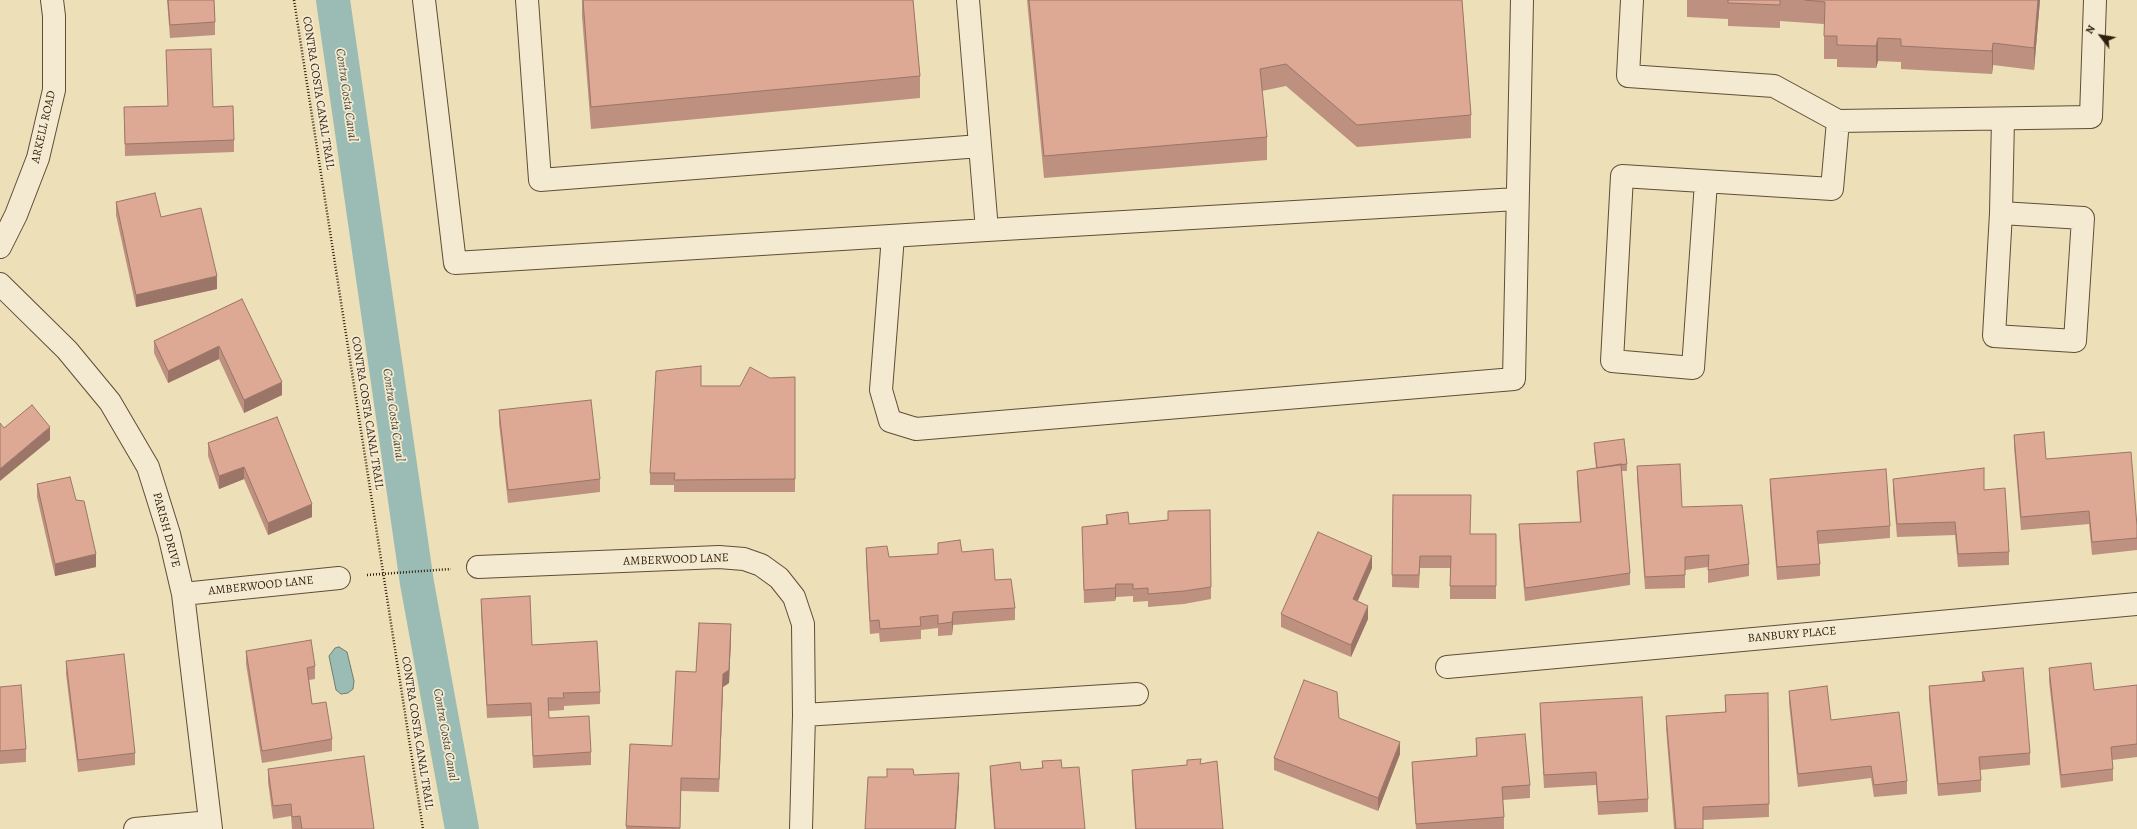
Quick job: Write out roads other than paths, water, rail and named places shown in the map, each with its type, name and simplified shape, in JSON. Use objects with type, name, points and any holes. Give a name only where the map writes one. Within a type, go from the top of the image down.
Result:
[{"type":"street","name":"ARKELL ROAD","points":[[0,247],[16,215],[38,158],[54,90],[54,16],[52,0]]},
{"type":"street","points":[[424,0],[455,264],[988,230],[1517,199]]},
{"type":"street","points":[[526,0],[540,180],[980,146]]},
{"type":"street","points":[[968,0],[988,230]]},
{"type":"street","points":[[893,236],[881,390],[890,421],[916,428],[1514,379],[1522,0]]},
{"type":"street","points":[[1632,0],[1628,76],[1774,86],[1838,121],[2091,117],[2094,0]]},
{"type":"street","points":[[2001,213],[2082,218],[2075,341],[1994,336],[2001,213],[2003,119]]},
{"type":"street","points":[[1706,182],[1693,368],[1612,361],[1622,176],[1832,189],[1838,121]]},
{"type":"street","name":"PARISH DRIVE","points":[[0,284],[72,356],[110,402],[148,467],[169,534],[183,594],[210,826]]},
{"type":"street","name":"AMBERWOOD LANE","points":[[478,567],[719,557],[744,559],[761,565],[779,578],[794,597],[804,624],[804,715],[801,829]]},
{"type":"street","name":"AMBERWOOD LANE","points":[[183,594],[339,578]]},
{"type":"street","name":"BANBURY PLACE","points":[[1447,667],[2137,604]]},
{"type":"street","points":[[804,715],[1137,694]]},
{"type":"street","points":[[135,829],[210,826]]},
{"type":"water","points":[[339,647],[347,652],[354,681],[353,689],[348,693],[341,694],[336,690],[329,656],[335,648]]},
{"type":"waterway","name":"Contra Costa Canal","points":[[333,0],[417,583],[462,829]]}]
